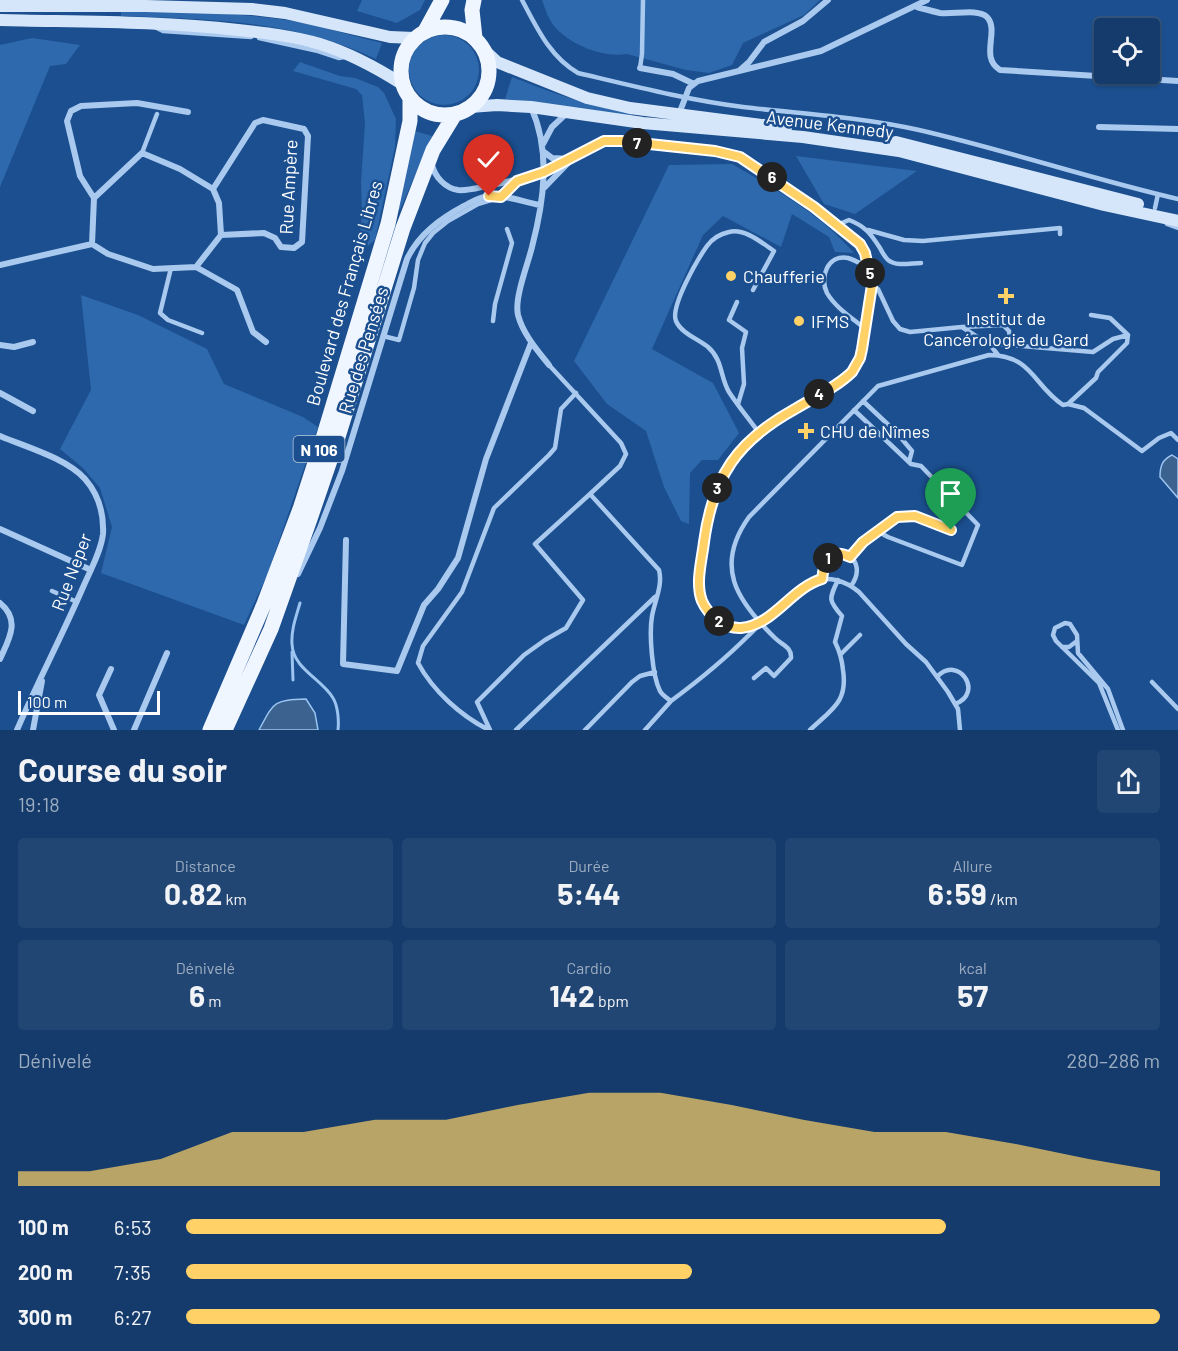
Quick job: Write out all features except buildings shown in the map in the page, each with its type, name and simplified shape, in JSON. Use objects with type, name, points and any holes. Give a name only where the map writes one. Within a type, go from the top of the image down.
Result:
[{"type":"main road","points":[[442,0],[404,52],[400,68],[402,84],[411,99],[423,110],[439,115],[455,114],[470,107],[480,98],[488,81],[489,62],[480,44],[472,10],[474,0]]},
{"type":"main road","points":[[0,6],[252,9],[285,13],[390,37],[419,34],[438,27],[451,26],[464,30],[480,44]]},
{"type":"main road","points":[[0,21],[185,24],[289,36],[322,45],[349,56],[378,69],[402,84]]},
{"type":"main road","name":"Avenue Kennedy","points":[[480,44],[497,62],[587,98],[630,108],[901,143],[1178,213]]},
{"type":"main road","name":"Boulevard des Français Libres","points":[[210,730],[264,604],[300,508],[324,435],[388,224],[410,121],[411,99]]},
{"type":"main road","name":"Avenue Kennedy","points":[[470,107],[497,105],[531,107],[643,123],[803,137],[899,151],[1104,205],[1178,221]]},
{"type":"main road","name":"Boulevard des Français Libres","points":[[225,730],[271,629],[337,440],[403,228],[433,150],[455,114]]},
{"type":"street","points":[[737,72],[749,62],[764,42],[803,21],[828,0]]},
{"type":"street","points":[[679,114],[688,88],[699,81],[821,51],[917,7],[927,0]]},
{"type":"street","points":[[917,7],[942,13],[980,12],[987,17],[991,24],[991,59],[993,66],[1000,70],[1178,81]]},
{"type":"street","points":[[640,68],[672,74],[694,84]]},
{"type":"street","points":[[92,244],[94,198],[80,176],[67,121],[72,111],[81,106],[137,103],[188,112]]},
{"type":"street","points":[[531,107],[539,126],[544,152],[543,189],[532,248],[521,284],[518,313],[531,344],[549,365]]},
{"type":"street","points":[[542,144],[552,127],[568,112]]},
{"type":"street","name":"Rue Ampère","points":[[213,189],[255,123],[264,120],[304,129],[308,136],[302,242],[294,248],[281,247],[275,238],[264,233],[221,236]]},
{"type":"street","points":[[1099,128],[1178,129]]},
{"type":"street","points":[[433,150],[431,164],[438,180],[456,190],[517,181],[572,159]]},
{"type":"street","points":[[544,152],[552,158],[572,159]]},
{"type":"street","points":[[94,198],[142,153],[180,169],[213,189],[219,203],[221,236],[196,267]]},
{"type":"street","points":[[543,189],[572,159]]},
{"type":"street","name":"Rue des Pensées","points":[[271,629],[320,528],[342,471],[407,259],[414,245],[430,228],[477,199],[489,196],[540,204]]},
{"type":"street","points":[[0,265],[92,244],[108,254],[153,269],[196,267],[237,290],[253,332],[266,342]]},
{"type":"street","points":[[0,345],[14,347],[33,342]]},
{"type":"street","points":[[346,540],[343,664],[397,671],[424,605],[438,589],[458,558],[486,459],[531,344]]},
{"type":"street","points":[[0,393],[33,411]]},
{"type":"street","name":"Rue Neper","points":[[0,436],[64,463],[76,471],[91,487],[101,508],[103,535],[77,602],[17,730]]},
{"type":"street","points":[[0,530],[91,570]]},
{"type":"street","points":[[0,603],[8,609],[12,620],[12,633],[0,659]]},
{"type":"street","points":[[134,730],[167,653]]},
{"type":"street","points":[[111,669],[99,695],[114,730]]},
{"type":"street","points":[[33,730],[43,674]]},
{"type":"lane","points":[[522,0],[552,52],[565,66],[578,73],[742,107],[838,116],[919,130],[1178,199]]},
{"type":"lane","points":[[640,68],[642,0]]},
{"type":"lane","points":[[142,153],[157,114]]},
{"type":"lane","points":[[572,159],[604,141],[621,141],[740,157],[759,168],[837,225],[860,244],[865,253],[872,285],[860,358],[848,376],[759,433],[733,458],[717,489],[705,536],[699,591],[702,602],[722,622],[737,628],[761,622]]},
{"type":"lane","points":[[383,336],[399,340],[414,288],[418,260],[425,243],[433,233],[448,221],[478,204],[501,197],[517,181]]},
{"type":"lane","points":[[1155,208],[1158,194]]},
{"type":"lane","points":[[1104,205],[1178,228]]},
{"type":"lane","points":[[837,225],[849,220],[868,230],[904,240],[923,241],[1060,228],[1060,234]]},
{"type":"lane","points":[[493,321],[495,304],[512,243],[507,229]]},
{"type":"lane","points":[[868,230],[888,260],[900,264],[921,263]]},
{"type":"lane","points":[[753,290],[774,251],[757,239],[739,231],[730,231],[716,237],[707,246],[676,304],[674,315],[677,324],[714,354],[723,371],[728,390],[759,433]]},
{"type":"lane","points":[[864,328],[839,307],[827,293],[824,282],[825,270],[832,261],[847,257],[869,268]]},
{"type":"lane","points":[[171,268],[160,313],[168,320],[202,333]]},
{"type":"lane","points":[[872,285],[878,289],[893,321],[900,329],[910,332],[1003,325],[1009,331],[1010,339],[1005,345]]},
{"type":"lane","points":[[737,302],[729,320],[746,332],[742,348],[744,384],[738,404]]},
{"type":"lane","points":[[1091,315],[1110,318],[1128,335]]},
{"type":"lane","points":[[962,327],[991,346],[998,355]]},
{"type":"lane","points":[[991,346],[1005,345],[1093,352],[1113,339],[1128,335]]},
{"type":"lane","points":[[1068,404],[1096,378],[1098,372],[1127,343],[1128,335]]},
{"type":"lane","points":[[754,678],[766,668],[774,676],[791,658],[789,648],[761,622],[738,592],[730,560],[734,543],[749,517],[878,386],[989,355],[1005,355],[1028,369],[1054,399],[1063,405],[1084,408],[1142,451],[1171,433],[1178,440]]},
{"type":"lane","points":[[490,730],[477,702],[524,655],[566,628],[584,600],[535,544],[620,466],[626,454],[621,443],[549,365]]},
{"type":"lane","points":[[490,730],[462,713],[451,703],[425,677],[418,663],[423,646],[462,592],[494,508],[555,448],[561,409],[576,393]]},
{"type":"lane","points":[[863,401],[896,432],[912,451],[909,462]]},
{"type":"lane","points":[[854,410],[909,462],[921,466],[978,525],[962,565],[877,531]]},
{"type":"lane","points":[[590,494],[659,570],[661,579],[651,619],[655,672],[661,693],[671,701]]},
{"type":"lane","points":[[850,557],[877,531],[897,517],[915,516],[951,530]]},
{"type":"lane","points":[[822,579],[824,564],[831,556],[841,554],[854,560],[858,569],[856,579],[851,586]]},
{"type":"lane","points":[[645,730],[671,701],[704,675],[761,622],[801,588],[822,579],[838,580],[851,586],[926,662],[955,704],[958,710],[960,730]]},
{"type":"lane","points":[[810,730],[843,697],[846,686],[841,654],[835,642],[842,616],[831,604],[830,598],[838,580]]},
{"type":"lane","points":[[52,591],[77,602]]},
{"type":"lane","points":[[516,730],[656,596]]},
{"type":"lane","points":[[1118,730],[1099,683],[1056,641],[1053,635],[1056,628],[1061,625],[1070,624],[1075,631],[1078,653],[1108,688],[1123,730]]},
{"type":"lane","points":[[841,654],[860,635]]},
{"type":"lane","points":[[1062,647],[1069,647],[1077,640]]},
{"type":"lane","points":[[937,676],[953,669],[966,677],[967,693],[963,700],[955,704]]},
{"type":"lane","points":[[585,730],[632,682],[640,676],[655,672]]},
{"type":"lane","points":[[1152,682],[1178,709]]},
{"type":"shaded area","points":[[362,0],[425,0],[420,10],[397,23],[357,11]]},
{"type":"shaded area","points":[[542,0],[820,0],[804,15],[743,43],[732,65],[709,73],[686,70],[627,54],[608,54],[588,49],[569,39],[554,26]]},
{"type":"shaded area","points":[[121,12],[207,13],[271,18],[382,43],[376,59],[315,36],[283,29],[186,18],[121,16]]},
{"type":"shaded area","points":[[444,35],[463,41],[473,51],[479,70],[473,89],[463,99],[444,105],[425,99],[415,89],[409,70],[415,51],[425,41]]},
{"type":"shaded area","points":[[32,38],[80,45],[66,64],[50,66],[0,187],[0,45]]},
{"type":"shaded area","points":[[300,62],[378,87],[384,93],[396,119],[395,147],[375,240],[358,254],[362,213],[361,182],[365,123],[362,95],[356,89],[293,71]]},
{"type":"shaded area","points":[[512,77],[571,98],[632,114],[632,117],[505,99]]},
{"type":"shaded area","points":[[415,131],[432,136],[400,210],[398,209]]},
{"type":"shaded area","points":[[796,156],[917,171],[855,214],[824,204]]},
{"type":"shaded area","points":[[732,164],[812,214],[854,253],[835,252],[829,237],[792,214],[781,247],[723,216],[703,235],[652,349],[713,383],[739,433],[718,460],[702,460],[690,473],[689,524],[681,521],[664,487],[646,431],[607,404],[574,361],[669,165]]},
{"type":"shaded area","points":[[81,295],[138,315],[207,349],[224,384],[303,417],[318,427],[268,573],[244,625],[101,573],[112,527],[100,488],[83,468],[60,449],[91,390]]},
{"type":"shaded area","points":[[1172,455],[1178,459],[1178,498],[1160,477],[1162,464]]},
{"type":"shaded area","points":[[306,699],[315,713],[318,730],[259,730],[276,704],[287,700]]},
{"type":"waterway","points":[[300,603],[292,634],[294,653],[303,667],[333,698],[338,714],[338,730]]},
{"type":"waterway","points":[[292,652],[293,680]]},
{"type":"place","name":"Chaufferie","points":[[731,276]]},
{"type":"place","name":"Institut de Cancérologie du Gard","points":[[1006,296]]},
{"type":"place","name":"IFMS","points":[[799,321]]},
{"type":"place","name":"CHU de Nîmes","points":[[806,431]]},
{"type":"route","points":[[489,196],[501,197],[517,181],[544,172],[604,141],[715,151],[740,157],[759,168],[845,231],[860,244],[865,253],[872,285],[860,358],[852,372],[759,433],[742,447],[721,479],[705,536],[699,591],[702,602],[714,618],[737,628],[749,627],[761,622],[801,588],[822,579],[824,564],[831,556],[846,554],[850,557],[863,542],[897,517],[915,516],[951,530]]}]
